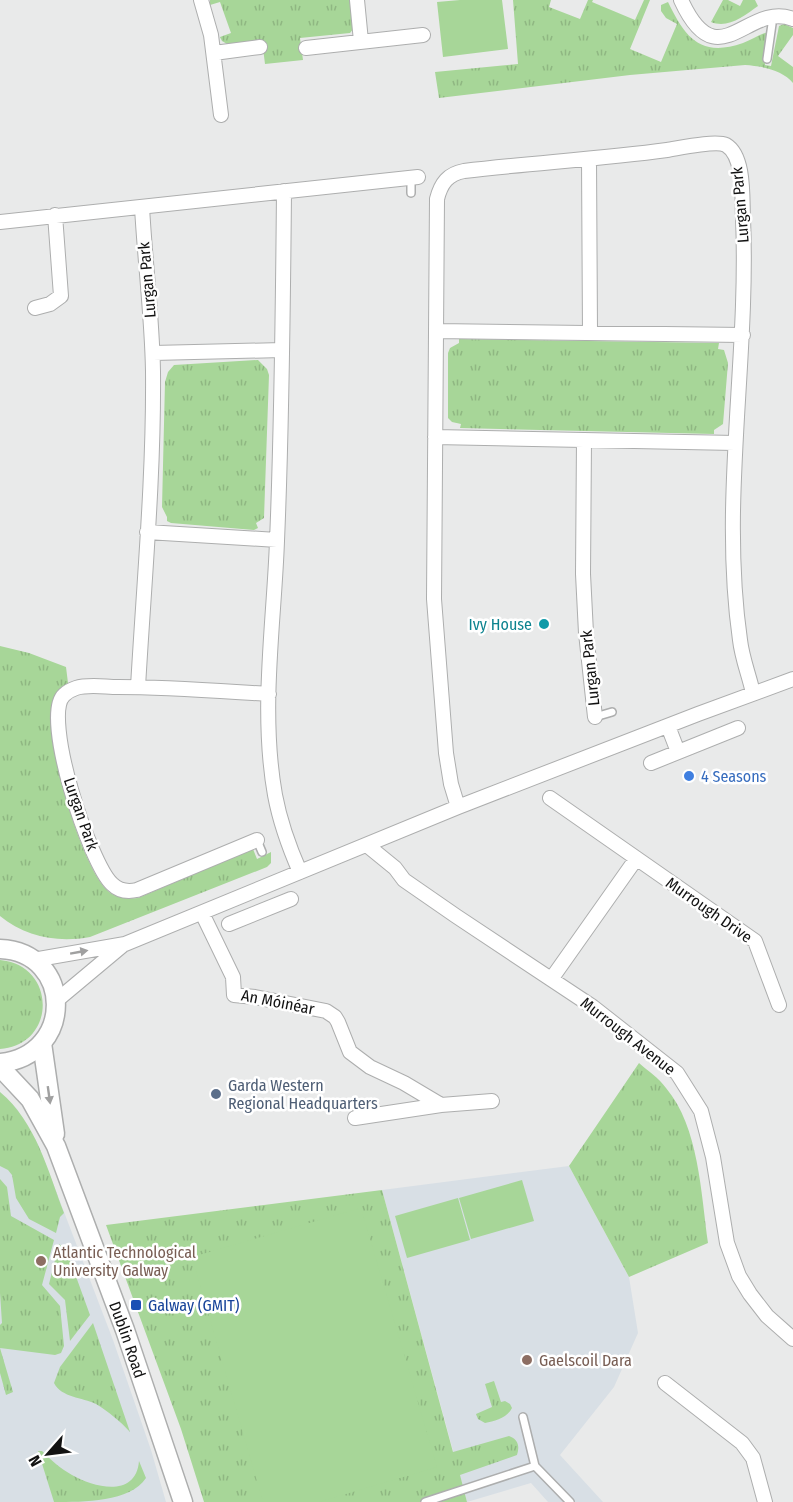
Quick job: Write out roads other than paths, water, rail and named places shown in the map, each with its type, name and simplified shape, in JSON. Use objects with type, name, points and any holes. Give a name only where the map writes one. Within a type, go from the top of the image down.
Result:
[{"type":"main road","points":[[0,1065],[17,1059],[42,1043],[55,1020],[56,1001],[47,974],[33,960],[19,952],[1,948]]},
{"type":"main road","name":"Dublin Road","points":[[42,1043],[56,1146]]},
{"type":"main road","name":"Dublin Road","points":[[0,1065],[30,1099],[56,1146],[125,1330],[183,1502]]},
{"type":"street","points":[[201,0],[210,29],[221,115]]},
{"type":"street","points":[[357,0],[361,41]]},
{"type":"street","points":[[681,0],[696,27],[701,32],[717,37],[732,34],[767,18],[783,16],[793,19]]},
{"type":"street","points":[[306,48],[423,35]]},
{"type":"street","points":[[214,52],[260,47]]},
{"type":"street","name":"Lurgan Park","points":[[458,807],[446,753],[435,628],[438,199],[443,183],[450,176],[464,171],[589,159],[717,143],[724,144],[731,150],[738,163],[742,194],[744,260],[743,335],[735,443],[734,570],[741,651],[753,693]]},
{"type":"street","points":[[589,159],[590,333]]},
{"type":"street","points":[[0,222],[414,177]]},
{"type":"street","points":[[284,191],[277,540],[269,694],[270,745],[274,792],[285,837],[300,872]]},
{"type":"street","name":"Lurgan Park","points":[[138,687],[147,532],[153,353],[142,207]]},
{"type":"street","points":[[35,308],[50,304],[61,296],[56,215]]},
{"type":"street","points":[[436,331],[743,335]]},
{"type":"street","points":[[153,353],[282,350]]},
{"type":"street","points":[[435,437],[735,443]]},
{"type":"street","name":"Lurgan Park","points":[[584,440],[582,550],[584,601],[595,717]]},
{"type":"street","points":[[147,532],[277,540]]},
{"type":"street","points":[[33,960],[124,944],[368,846],[458,807],[793,679]]},
{"type":"street","name":"Lurgan Park","points":[[260,846],[137,890],[124,891],[113,885],[87,839],[73,795],[61,747],[58,708],[62,697],[77,688],[138,687],[269,694]]},
{"type":"street","points":[[669,726],[678,752]]},
{"type":"street","points":[[651,763],[738,728]]},
{"type":"street","name":"Murrough Drive","points":[[550,798],[756,941],[779,1005]]},
{"type":"street","points":[[388,837],[395,868]]},
{"type":"street","name":"Murrough Avenue","points":[[368,846],[395,868],[404,880],[552,978],[642,1043],[675,1071],[686,1084],[701,1111],[706,1127],[727,1243],[738,1276],[767,1316],[793,1339]]},
{"type":"street","points":[[552,978],[636,859]]},
{"type":"street","points":[[263,887],[271,907]]},
{"type":"street","points":[[229,924],[291,899]]},
{"type":"street","name":"An Móinéar","points":[[202,913],[233,977],[234,995],[326,1011],[335,1017],[350,1052],[357,1059],[441,1105]]},
{"type":"street","points":[[56,1001],[124,944]]},
{"type":"street","points":[[355,1118],[441,1105],[492,1101]]},
{"type":"street","points":[[665,1383],[742,1443],[753,1458],[765,1502]]},
{"type":"lane","points":[[767,18],[772,24],[767,58]]},
{"type":"lane","points":[[411,193],[414,177]]},
{"type":"lane","points":[[595,717],[612,712]]},
{"type":"lane","points":[[523,1417],[535,1466],[570,1502]]},
{"type":"lane","points":[[425,1502],[535,1466]]},
{"type":"place","name":"Ivy House","points":[[544,624]]},
{"type":"place","name":"4 Seasons","points":[[689,776]]},
{"type":"place","name":"Garda Western Regional Headquarters","points":[[216,1094]]},
{"type":"place","name":"Atlantic Technological University Galway","points":[[41,1261]]},
{"type":"place","name":"Galway (GMIT)","points":[[136,1305]]},
{"type":"place","name":"Gaelscoil Dara","points":[[527,1360]]}]
